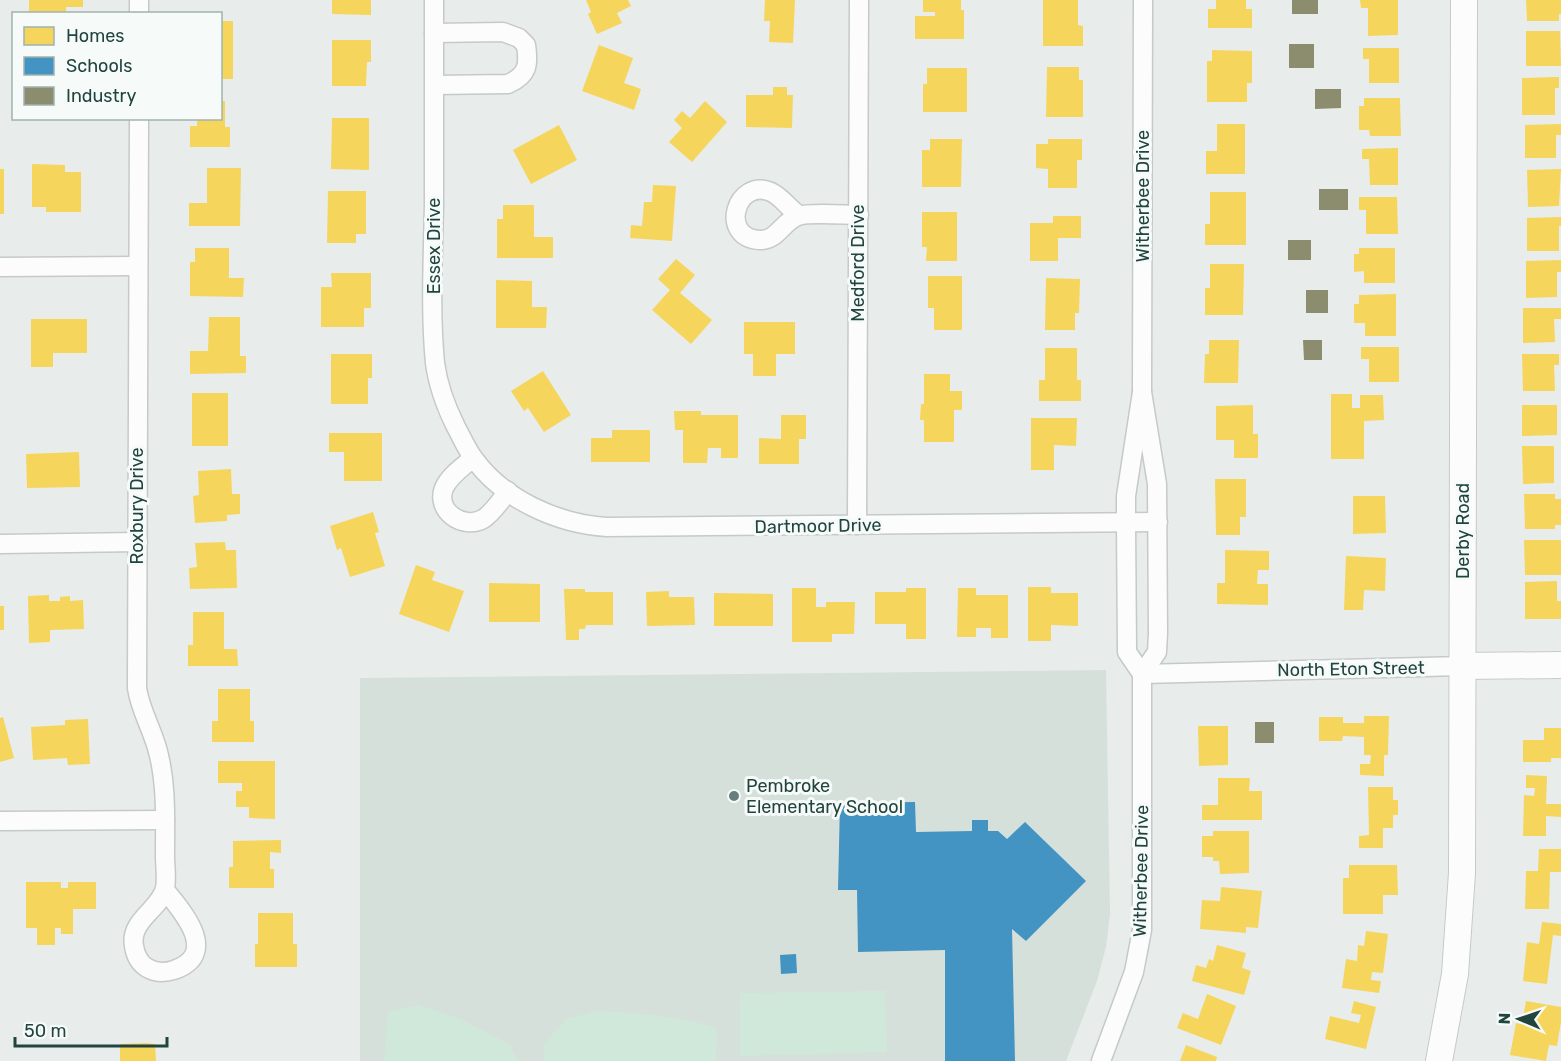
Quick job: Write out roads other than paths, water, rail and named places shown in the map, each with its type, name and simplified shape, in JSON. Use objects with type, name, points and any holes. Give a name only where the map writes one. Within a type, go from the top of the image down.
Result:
[{"type":"street","name":"Essex Drive","points":[[434,0],[435,364],[442,396],[473,458],[491,478]]},
{"type":"street","name":"Medford Drive","points":[[857,525],[859,0]]},
{"type":"street","name":"Witherbee Drive","points":[[1142,674],[1127,652],[1126,495],[1142,392],[1143,0]]},
{"type":"street","name":"Derby Road","points":[[1439,1061],[1450,1007],[1460,927],[1462,873],[1464,0]]},
{"type":"street","points":[[434,33],[511,33],[526,45],[528,58],[527,69],[518,80],[508,84],[435,84]]},
{"type":"street","name":"Roxbury Drive","points":[[139,120],[137,688],[139,702],[157,748],[164,795],[165,890]]},
{"type":"street","points":[[800,215],[859,215]]},
{"type":"street","points":[[0,267],[137,266]]},
{"type":"street","name":"Witherbee Drive","points":[[1101,1061],[1134,972],[1142,930],[1142,674],[1157,652],[1158,522],[1157,484],[1142,392]]},
{"type":"street","points":[[473,458],[453,476],[443,491],[443,504],[452,517],[465,522],[479,521],[486,517],[508,491]]},
{"type":"street","name":"Dartmoor Drive","points":[[491,478],[541,510],[561,519],[592,526],[1158,522]]},
{"type":"street","points":[[0,544],[138,542]]},
{"type":"street","name":"North Eton Street","points":[[1142,674],[1561,665]]},
{"type":"street","points":[[0,821],[165,820]]},
{"type":"place","name":"Pembroke Elementary School","points":[[734,796]]}]
